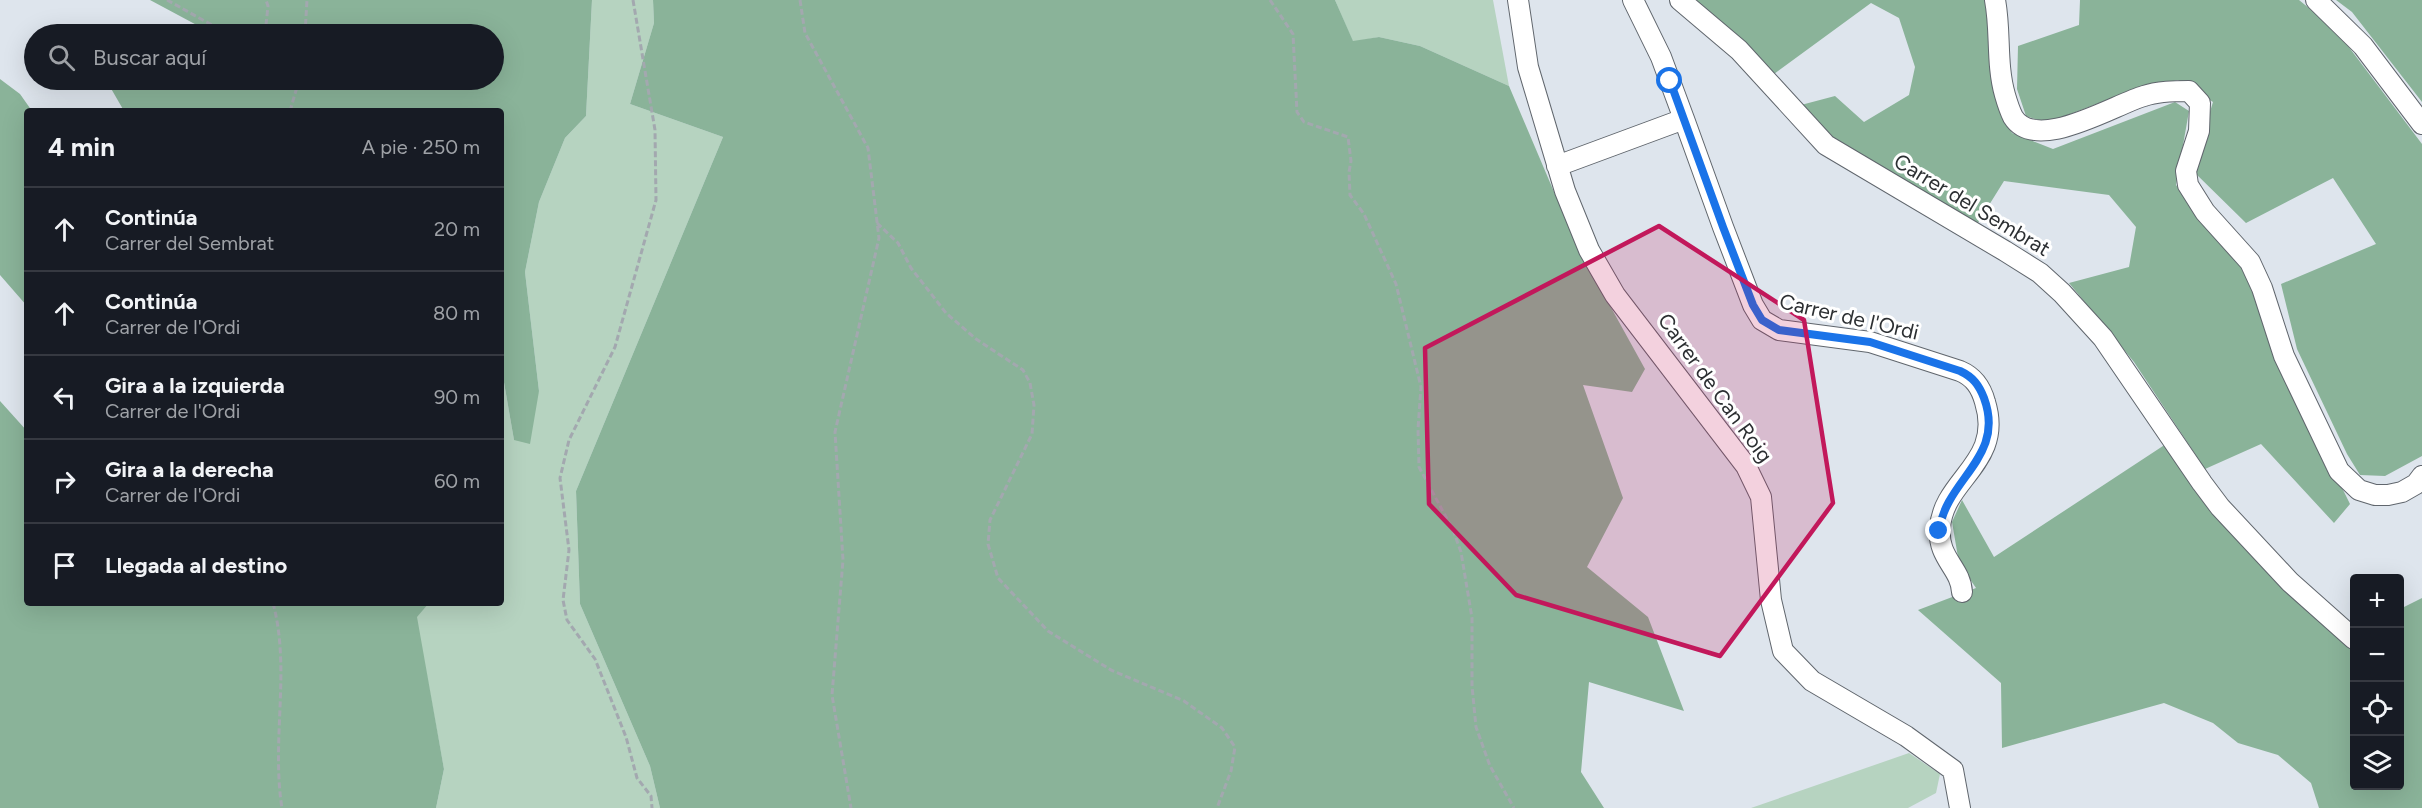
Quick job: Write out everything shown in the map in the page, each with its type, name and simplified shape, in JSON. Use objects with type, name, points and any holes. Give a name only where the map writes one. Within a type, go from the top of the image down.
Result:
[{"type":"street","name":"Carrer de Can Roig","points":[[1518,0],[1528,67],[1557,166],[1579,228],[1600,272],[1615,295],[1746,465],[1761,497],[1771,600],[1783,651],[1812,681],[1906,736],[1953,770],[1960,808]]},
{"type":"street","points":[[1557,166],[1684,119],[1661,57],[1633,0]]},
{"type":"street","name":"Carrer del Sembrat","points":[[1680,0],[1738,50],[1826,145],[1896,188],[2006,250],[2040,273],[2062,293],[2103,338],[2220,507],[2290,582],[2350,635]]},
{"type":"street","points":[[1995,0],[2001,75],[2006,96],[2014,118],[2027,128],[2048,131],[2101,115],[2144,96],[2174,91],[2189,91],[2200,102],[2199,131],[2186,171],[2188,186],[2205,212],[2250,262],[2262,288],[2284,356],[2339,471],[2359,490],[2375,495],[2402,492],[2416,484],[2422,476]]},
{"type":"street","points":[[2316,0],[2363,46],[2422,124]]},
{"type":"street","name":"Carrer de l'Ordi","points":[[1684,119],[1753,305],[1767,325],[1785,332],[1839,337],[1886,346],[1960,371],[1967,374],[1977,384],[1988,411],[1988,440],[1979,458],[1947,506],[1939,531],[1944,555],[1960,581],[1962,592]]},
{"type":"path","points":[[167,0],[210,24]]},
{"type":"path","points":[[266,0],[268,6],[266,24]]},
{"type":"path","points":[[306,24],[307,0]]},
{"type":"path","points":[[633,0],[655,130],[656,200],[615,347],[569,440],[560,478],[569,550],[563,600],[567,620],[595,659],[626,737],[637,778],[651,796],[652,808]]},
{"type":"path","points":[[800,0],[805,33],[868,148],[879,238],[835,432],[843,560],[832,695],[851,808]]},
{"type":"path","points":[[1270,0],[1293,34],[1299,118],[1304,122],[1348,137],[1351,161],[1350,195],[1364,214],[1396,284],[1421,387],[1418,429],[1419,467],[1453,530],[1461,552],[1472,618],[1472,686],[1476,727],[1490,766],[1514,808]]},
{"type":"path","points":[[291,108],[296,90]]},
{"type":"path","points":[[877,223],[898,243],[911,268],[946,313],[976,339],[1023,370],[1030,383],[1034,405],[1032,434],[990,519],[988,544],[998,578],[1048,631],[1112,670],[1184,701],[1222,728],[1235,747],[1231,771],[1217,808]]},
{"type":"path","points":[[274,606],[277,617],[280,660],[279,775],[282,808]]},
{"type":"highlighted area","points":[[1659,226],[1804,320],[1833,503],[1720,656],[1516,595],[1429,504],[1425,348]]},
{"type":"green space","points":[[150,0],[592,0],[586,116],[565,138],[539,202],[525,272],[539,391],[530,444],[514,440],[504,382],[504,108],[122,108],[112,90],[504,90],[504,24],[195,24]]},
{"type":"green space","points":[[592,0],[653,0],[654,23],[630,104],[723,137],[576,491],[580,604],[650,766],[660,808],[436,808],[444,769],[416,617],[426,606],[504,606],[504,382],[514,440],[539,391],[525,272],[539,202],[565,138],[586,116]]},
{"type":"green space","points":[[653,0],[1335,0],[1353,41],[1379,37],[1420,46],[1509,86],[1577,246],[1645,369],[1632,392],[1583,385],[1623,498],[1587,567],[1648,617],[1684,711],[1589,682],[1581,772],[1604,808],[660,808],[650,766],[580,604],[576,491],[723,137],[630,104],[654,23]]},
{"type":"green space","points":[[1335,0],[1493,0],[1509,86],[1420,46],[1379,37],[1353,42]]},
{"type":"green space","points":[[1691,0],[1986,0],[1995,94],[2012,133],[2053,149],[2175,102],[2189,111],[2176,185],[2247,275],[2279,361],[2350,504],[2334,523],[2261,444],[2205,469],[2134,362],[2069,283],[2129,267],[2136,227],[2109,195],[2004,181],[1976,226],[1835,143],[1801,105],[1835,96],[1864,122],[1909,95],[1915,67],[1899,18],[1871,3],[1774,74]]},
{"type":"green space","points":[[2080,0],[2299,0],[2336,30],[2422,144],[2422,456],[2385,476],[2360,475],[2347,454],[2297,349],[2281,284],[2376,244],[2333,178],[2246,223],[2192,170],[2213,102],[2178,80],[2133,90],[2047,123],[2026,116],[2017,89],[2018,46],[2079,25]]},
{"type":"green space","points":[[2336,0],[2422,0],[2422,102],[2352,12]]},
{"type":"green space","points":[[0,79],[20,94],[30,108],[24,108],[24,303],[0,275]]},
{"type":"green space","points":[[0,401],[24,428],[24,606],[426,606],[417,617],[444,769],[436,808],[0,808]]},
{"type":"green space","points":[[2166,444],[2228,526],[2350,627],[2350,790],[2404,790],[2404,607],[2422,598],[2422,808],[2319,808],[2311,783],[2278,755],[2238,743],[2213,723],[2164,703],[2002,748],[2001,683],[1918,610],[1976,588],[1959,563],[1952,522],[1962,500],[1994,557]]},
{"type":"green space","points":[[1909,753],[1940,774],[1936,793],[1908,808],[1751,808]]},
{"type":"route","points":[[1670,81],[1753,305],[1767,325],[1785,332],[1839,337],[1886,346],[1967,374],[1981,390],[1988,411],[1988,440],[1979,458],[1947,506],[1939,531]]}]
